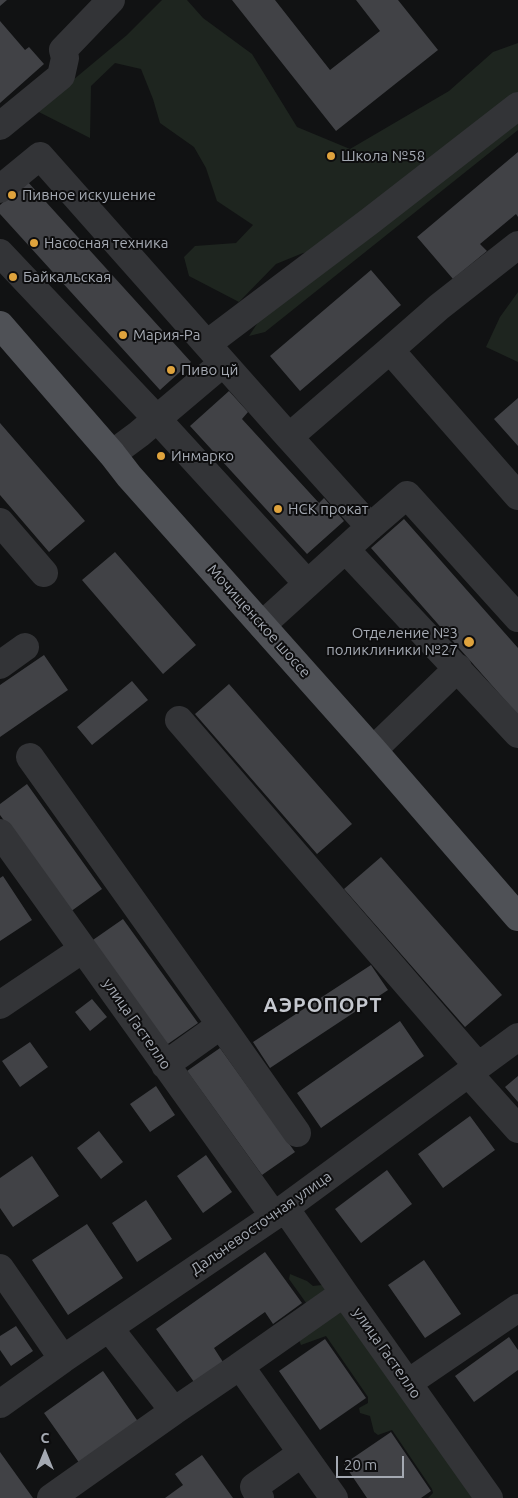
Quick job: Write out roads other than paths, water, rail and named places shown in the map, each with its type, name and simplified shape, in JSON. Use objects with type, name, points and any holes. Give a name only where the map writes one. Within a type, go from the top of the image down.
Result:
[{"type":"main road","name":"Мочищенское шоссе","points":[[0,325],[129,476],[373,750],[518,917]]},
{"type":"street","points":[[0,126],[61,76],[65,58],[63,50],[110,0]]},
{"type":"street","points":[[112,454],[157,419],[215,354],[370,221],[518,106]]},
{"type":"street","points":[[0,189],[40,156],[289,438],[370,526]]},
{"type":"street","points":[[289,438],[440,307],[518,245]]},
{"type":"street","points":[[0,253],[157,419],[307,583]]},
{"type":"street","points":[[390,350],[518,496]]},
{"type":"street","points":[[262,625],[370,526],[407,496],[518,618]]},
{"type":"street","points":[[0,522],[44,573]]},
{"type":"street","points":[[346,550],[518,734]]},
{"type":"street","points":[[0,665],[25,647]]},
{"type":"street","points":[[373,750],[458,668]]},
{"type":"street","points":[[178,720],[473,1069],[518,1129]]},
{"type":"street","points":[[30,757],[297,1133]]},
{"type":"street","name":"улица Гастелло","points":[[0,833],[166,1065],[344,1293],[489,1498]]},
{"type":"street","points":[[0,1006],[83,949]]},
{"type":"street","points":[[166,1065],[221,1025]]},
{"type":"street","name":"Дальневосточная улица","points":[[0,1404],[280,1212],[518,1037]]},
{"type":"street","points":[[0,1268],[63,1359]]},
{"type":"street","points":[[51,1498],[344,1293]]},
{"type":"street","points":[[408,1383],[518,1308]]},
{"type":"street","points":[[109,1328],[174,1411]]},
{"type":"street","points":[[240,1366],[334,1498]]},
{"type":"street","points":[[260,1498],[254,1488],[302,1453]]},
{"type":"place","name":"Школа №58","points":[[331,156]]},
{"type":"place","name":"Пивное искушение","points":[[12,195]]},
{"type":"place","name":"Насосная техника","points":[[34,243]]},
{"type":"place","name":"Байкальская","points":[[13,277]]},
{"type":"place","name":"Мария-Ра","points":[[123,335]]},
{"type":"place","name":"Пиво цй","points":[[171,370]]},
{"type":"place","name":"Инмарко","points":[[161,456]]},
{"type":"place","name":"НСК прокат","points":[[278,509]]},
{"type":"place","name":"Отделение №3 поликлиники №27","points":[[469,642]]},
{"type":"district","name":"АЭРОПОРТ","points":[[323,1005]]}]
